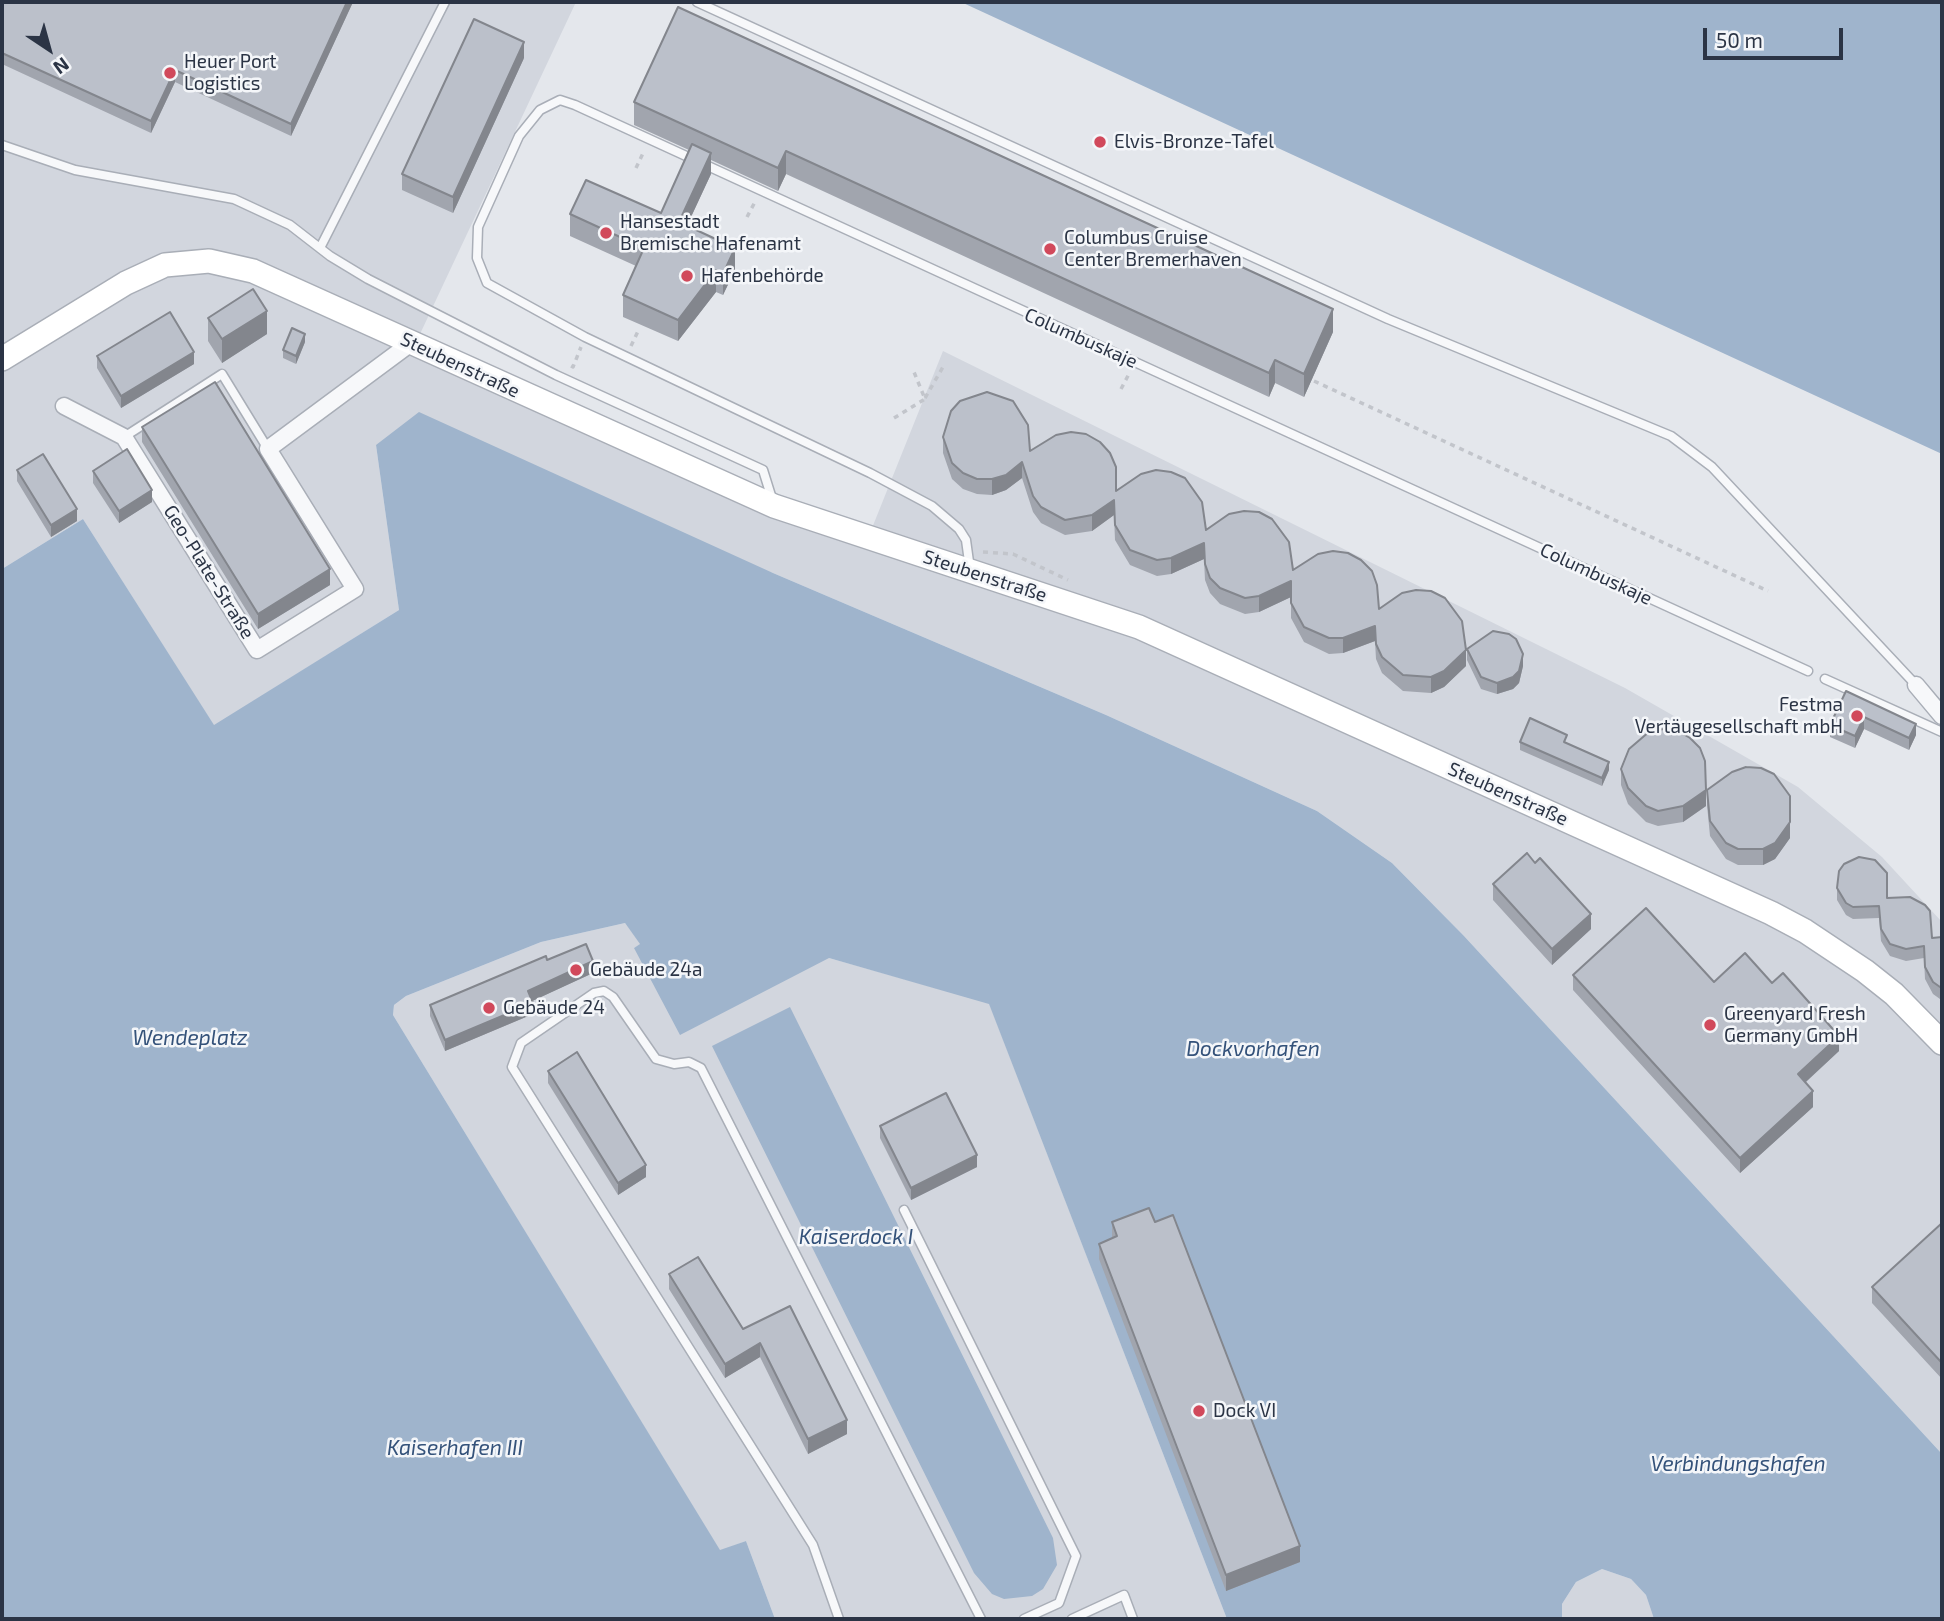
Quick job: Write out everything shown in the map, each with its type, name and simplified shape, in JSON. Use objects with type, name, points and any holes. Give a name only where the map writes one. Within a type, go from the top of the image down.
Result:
[{"type":"street","name":"Steubenstraße","points":[[2,359],[145,273],[186,262],[231,264],[253,271],[774,506],[1139,626],[1772,913],[1805,931],[1865,971],[1907,1007],[1942,1043]]},
{"type":"street","points":[[268,449],[411,343]]},
{"type":"street","points":[[64,406],[124,437]]},
{"type":"street","name":"Geo-Plate-Straße","points":[[124,437],[257,650],[355,589],[268,449]]},
{"type":"street","points":[[1916,685],[1942,716]]},
{"type":"lane","points":[[320,248],[446,2]]},
{"type":"lane","points":[[697,2],[1388,319],[1671,436],[1712,467],[1916,685]]},
{"type":"lane","name":"Columbuskaje","points":[[970,572],[966,540],[959,529],[932,506],[497,291],[480,271],[475,243],[478,227],[519,136],[540,110],[560,100],[1808,671]]},
{"type":"lane","points":[[2,145],[75,170],[234,199],[290,225],[368,279],[556,375],[763,470],[774,506]]},
{"type":"lane","name":"Geo-Plate-Straße","points":[[124,437],[222,374],[268,449]]},
{"type":"lane","points":[[1825,679],[1942,732]]},
{"type":"lane","points":[[839,1619],[813,1545],[512,1067],[521,1043],[594,993],[604,991],[613,997],[656,1059],[674,1064],[689,1062],[701,1068],[981,1619]]},
{"type":"lane","points":[[904,1210],[1076,1556],[1059,1603],[1024,1619]]},
{"type":"lane","points":[[1072,1619],[1124,1595],[1133,1619]]},
{"type":"path","points":[[636,167],[649,140]]},
{"type":"path","points":[[747,217],[760,192]]},
{"type":"path","points":[[630,347],[639,329]]},
{"type":"path","points":[[894,418],[925,399],[943,366]]},
{"type":"path","points":[[914,372],[925,399]]},
{"type":"path","points":[[1314,381],[1768,591]]},
{"type":"shaded area","points":[[2,2],[576,2],[420,334],[635,439],[870,533],[943,351],[1625,688],[1798,787],[1882,857],[1942,922],[1942,1454],[1464,936],[1392,863],[1317,811],[1106,715],[773,573],[376,445],[399,610],[214,726],[83,519],[2,569]]},
{"type":"shaded area","points":[[625,923],[641,944],[634,948],[829,958],[989,1003],[1227,1619],[775,1619],[746,1541],[720,1551],[393,1015],[394,1005],[406,996],[541,942]]},
{"type":"shaded area","points":[[1602,1569],[1631,1579],[1646,1595],[1654,1619],[1562,1619],[1562,1604],[1576,1582]]},
{"type":"water","points":[[961,2],[1942,2],[1942,454]]},
{"type":"water","points":[[419,412],[773,573],[1106,715],[1317,811],[1392,863],[1464,936],[1942,1454],[1942,1619],[1654,1619],[1646,1595],[1631,1579],[1602,1569],[1576,1582],[1562,1604],[1562,1619],[1227,1619],[989,1004],[829,958],[680,1035],[634,948],[640,944],[625,923],[541,942],[406,996],[394,1005],[393,1015],[720,1550],[746,1541],[775,1619],[2,1619],[2,569],[83,519],[214,725],[399,610],[376,445]]},
{"type":"water","name":"Kaiserdock I","points":[[790,1007],[1053,1538],[1057,1565],[1043,1589],[1032,1596],[1004,1599],[992,1594],[974,1573],[712,1046]]},
{"type":"building","name":"Heuer Port Logistics","points":[[2,2],[347,2],[291,124],[175,70],[151,121],[2,53]]},
{"type":"building","name":"Columbus Cruise Center Bremerhaven","points":[[678,7],[1333,309],[1304,374],[1275,360],[1269,373],[786,151],[778,168],[634,102]]},
{"type":"building","points":[[474,19],[524,42],[453,197],[402,174]]},
{"type":"building","points":[[692,144],[711,153],[679,222],[735,248],[723,274],[716,270],[678,320],[623,295],[644,248],[570,214],[586,180],[661,213]]},
{"type":"building","points":[[253,289],[267,311],[222,339],[208,318]]},
{"type":"building","points":[[170,312],[194,352],[121,396],[97,356]]},
{"type":"building","points":[[292,328],[305,334],[296,356],[283,350]]},
{"type":"building","points":[[215,382],[330,569],[258,614],[142,427]]},
{"type":"building","points":[[987,392],[1013,401],[1028,425],[1030,451],[1056,435],[1071,432],[1086,434],[1100,442],[1110,453],[1116,467],[1116,491],[1141,474],[1156,470],[1171,472],[1185,478],[1202,502],[1206,530],[1229,514],[1259,512],[1272,519],[1289,542],[1293,570],[1318,554],[1333,551],[1348,553],[1361,560],[1372,571],[1377,585],[1379,609],[1402,593],[1416,590],[1431,591],[1445,598],[1462,621],[1466,650],[1444,671],[1431,677],[1403,675],[1382,657],[1376,644],[1375,626],[1343,638],[1329,638],[1304,627],[1291,603],[1291,581],[1259,596],[1245,598],[1220,588],[1210,578],[1205,564],[1204,543],[1171,558],[1157,560],[1130,550],[1115,525],[1114,500],[1092,515],[1065,520],[1041,507],[1033,496],[1022,462],[1006,475],[992,479],[977,479],[963,473],[952,463],[943,437],[951,411],[960,401]]},
{"type":"building","points":[[127,449],[152,490],[119,511],[93,471]]},
{"type":"building","points":[[43,454],[77,509],[51,525],[17,470]]},
{"type":"building","points":[[1493,631],[1509,634],[1516,639],[1523,654],[1519,671],[1513,677],[1497,683],[1481,677],[1467,649]]},
{"type":"building","points":[[1846,691],[1916,724],[1909,738],[1864,717],[1855,736],[1830,725]]},
{"type":"building","points":[[1530,718],[1567,735],[1564,742],[1609,762],[1602,778],[1520,742]]},
{"type":"building","points":[[1650,731],[1678,731],[1700,748],[1705,761],[1706,790],[1683,806],[1658,811],[1646,806],[1628,788],[1621,769],[1629,749]]},
{"type":"building","points":[[1746,767],[1761,768],[1774,774],[1790,796],[1790,822],[1775,843],[1763,849],[1738,849],[1726,843],[1710,821],[1707,790],[1732,772]]},
{"type":"building","points":[[1527,853],[1535,863],[1540,858],[1591,914],[1552,949],[1493,884]]},
{"type":"building","points":[[1859,857],[1875,860],[1887,873],[1887,898],[1910,897],[1930,911],[1932,938],[1942,937],[1942,987],[1933,982],[1925,967],[1924,946],[1906,949],[1890,944],[1881,929],[1879,906],[1853,907],[1846,903],[1837,888],[1839,871],[1844,864]]},
{"type":"building","name":"Greenyard Fresh Germany GmbH","points":[[1646,908],[1714,982],[1745,953],[1772,983],[1783,973],[1839,1036],[1798,1074],[1813,1091],[1740,1158],[1573,975]]},
{"type":"building","points":[[586,944],[593,961],[528,991],[533,1003],[445,1040],[430,1005],[546,956],[547,960]]},
{"type":"building","points":[[577,1052],[646,1165],[618,1183],[548,1071]]},
{"type":"building","points":[[946,1093],[977,1155],[911,1188],[880,1126]]},
{"type":"building","name":"Dock VI","points":[[1149,1208],[1155,1222],[1173,1215],[1300,1546],[1226,1575],[1099,1244],[1117,1236],[1112,1222]]},
{"type":"building","points":[[1942,1223],[1942,1363],[1872,1287]]},
{"type":"building","points":[[698,1257],[743,1329],[790,1306],[847,1420],[808,1439],[760,1343],[725,1364],[669,1274]]},
{"type":"place","name":"Heuer Port Logistics","points":[[170,73]]},
{"type":"place","name":"Elvis-Bronze-Tafel","points":[[1100,142]]},
{"type":"place","name":"Hansestadt Bremische Hafenamt","points":[[606,233]]},
{"type":"place","name":"Columbus Cruise Center Bremerhaven","points":[[1050,249]]},
{"type":"place","name":"Hafenbehörde","points":[[687,276]]},
{"type":"place","name":"Festma Vertäugesellschaft mbH","points":[[1857,716]]},
{"type":"place","name":"Gebäude 24a","points":[[576,970]]},
{"type":"place","name":"Gebäude 24","points":[[489,1008]]},
{"type":"place","name":"Greenyard Fresh Germany GmbH","points":[[1710,1025]]},
{"type":"place","name":"Dock VI","points":[[1199,1411]]},
{"type":"water label","name":"Wendeplatz","points":[[190,1038]]},
{"type":"water label","name":"Dockvorhafen","points":[[1253,1049]]},
{"type":"water label","name":"Kaiserhafen III","points":[[455,1448]]},
{"type":"water label","name":"Verbindungshafen","points":[[1738,1464]]}]
